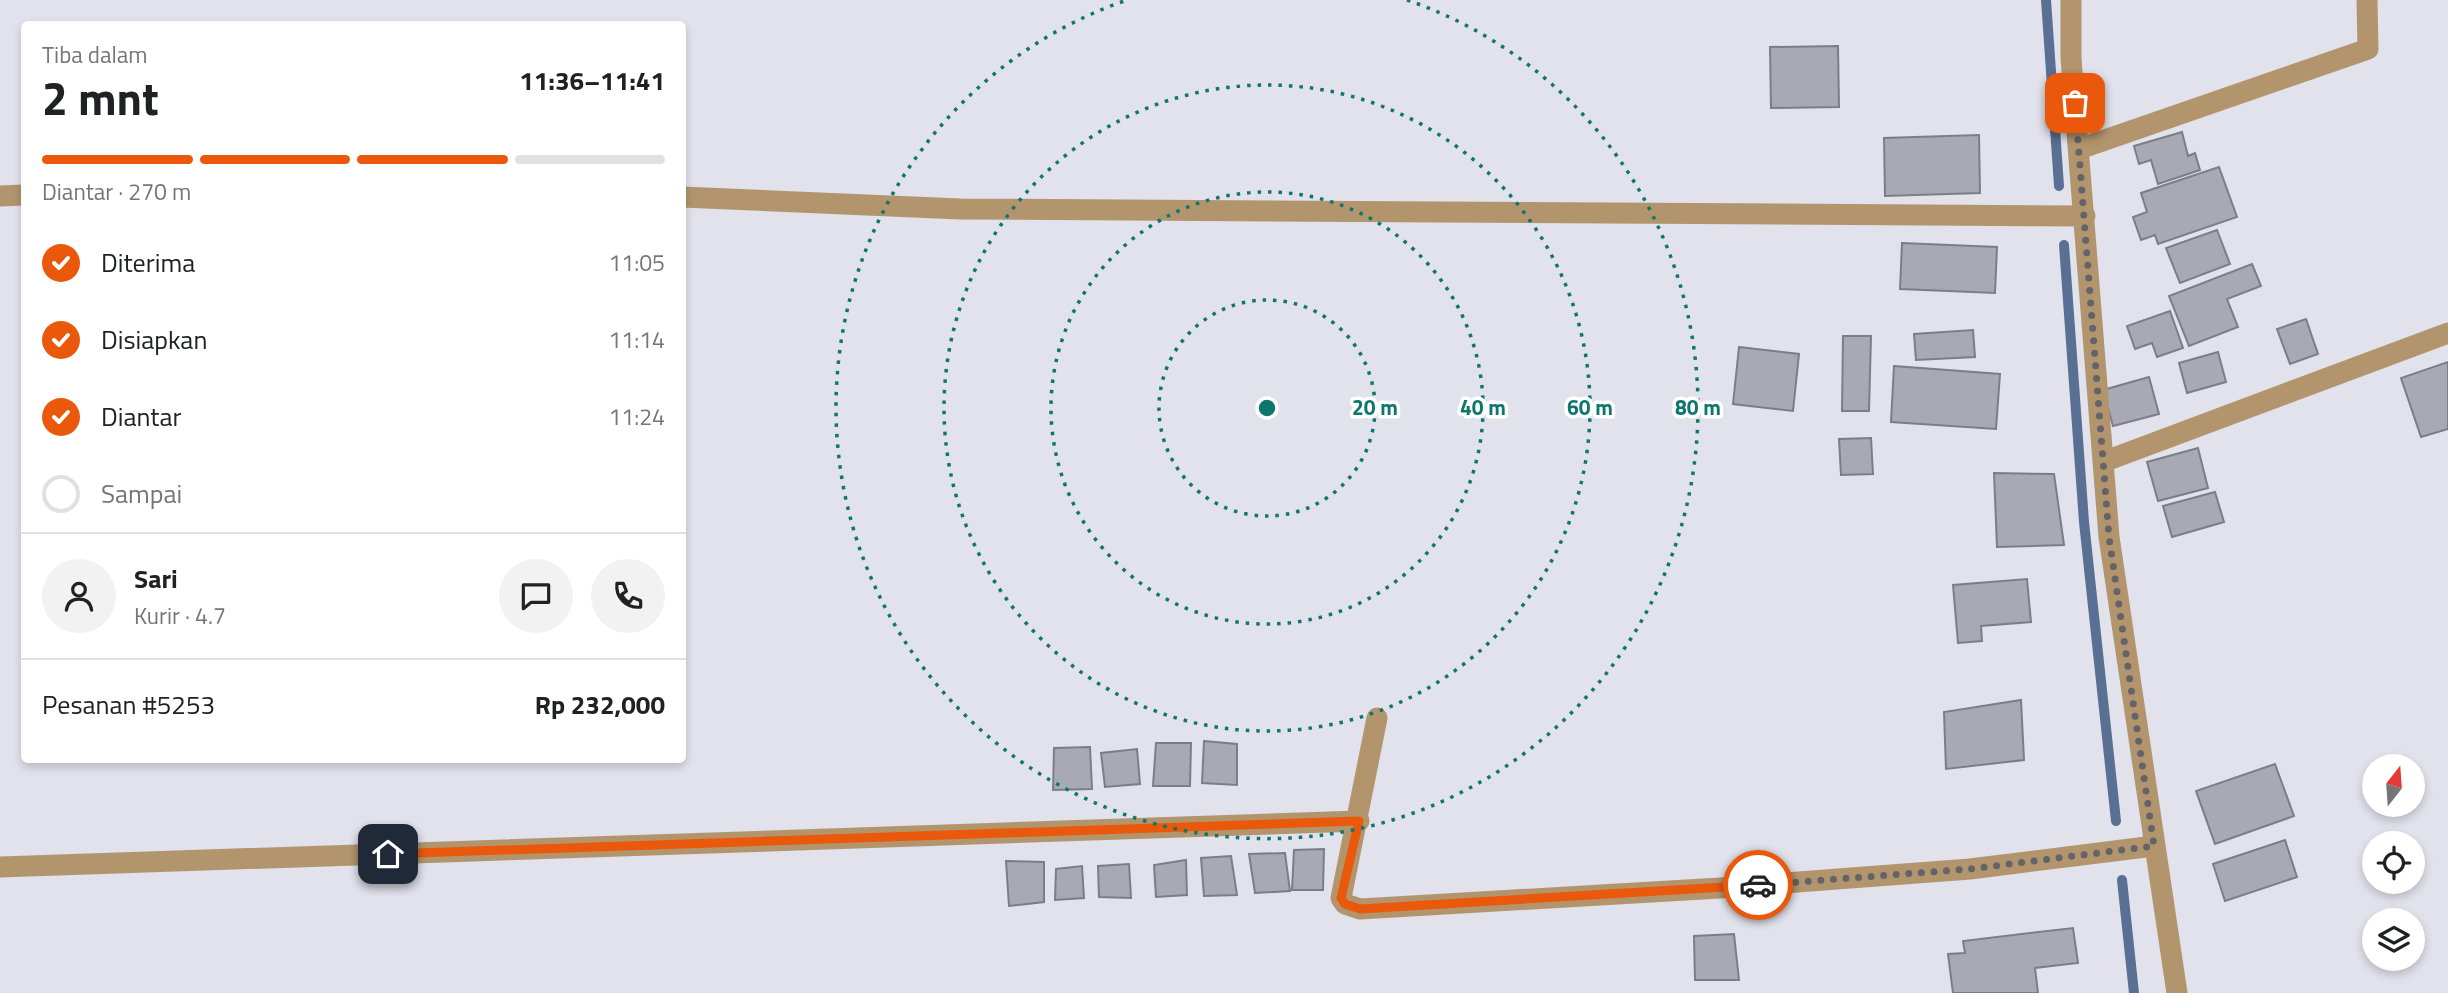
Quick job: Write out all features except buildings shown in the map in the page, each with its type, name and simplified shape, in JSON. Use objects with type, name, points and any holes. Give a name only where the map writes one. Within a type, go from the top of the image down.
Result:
[{"type":"street","points":[[2071,0],[2071,58],[2109,537],[2177,993]]},
{"type":"street","points":[[2079,149],[2368,49],[2367,0]]},
{"type":"street","points":[[0,196],[21,195]]},
{"type":"street","points":[[686,197],[960,209],[2085,216]]},
{"type":"street","points":[[2103,463],[2448,333]]},
{"type":"street","points":[[1377,718],[1359,821],[1341,898],[1345,904],[1360,909],[1720,888],[1970,869],[2154,846]]},
{"type":"street","points":[[0,867],[1359,821]]},
{"type":"waterway","points":[[2046,0],[2059,186]]},
{"type":"waterway","points":[[2064,245],[2084,522],[2116,821]]},
{"type":"waterway","points":[[2122,880],[2134,993]]},
{"type":"way so far","points":[[1758,885],[1970,869],[2154,846],[2109,537],[2075,103]]},
{"type":"route","points":[[388,854],[1359,821],[1341,898],[1345,904],[1360,909],[1758,885]]}]
